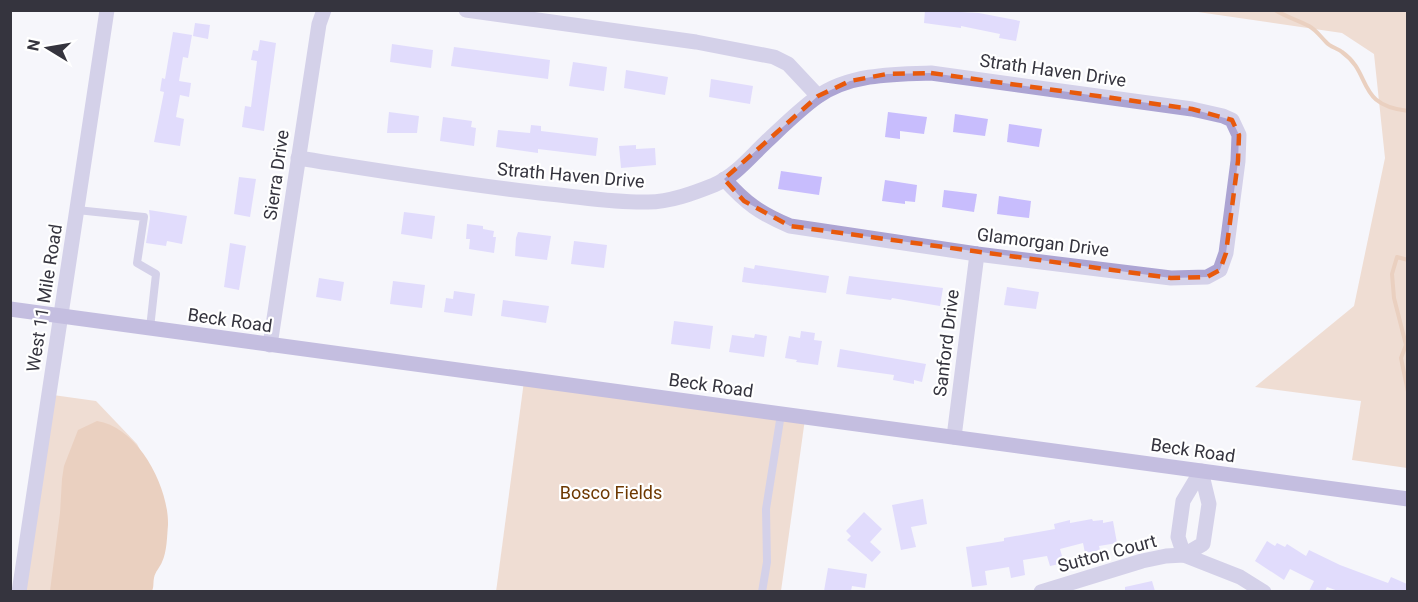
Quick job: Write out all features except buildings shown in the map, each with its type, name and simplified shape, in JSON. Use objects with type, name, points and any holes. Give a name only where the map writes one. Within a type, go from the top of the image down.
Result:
[{"type":"main road","name":"Beck Road","points":[[10,309],[1407,499]]},
{"type":"street","name":"West 11 Mile Road","points":[[19,591],[107,10]]},
{"type":"street","name":"Sierra Drive","points":[[270,345],[318,24],[324,10]]},
{"type":"street","points":[[466,10],[696,42],[774,57],[788,64],[818,96]]},
{"type":"street","name":"Strath Haven Drive","points":[[297,158],[492,188],[608,201],[651,202],[692,193],[724,179],[741,168],[782,127],[818,96],[850,81],[878,76],[931,73],[1192,110],[1232,120]]},
{"type":"street","name":"Glamorgan Drive","points":[[724,179],[744,201],[768,217],[790,226],[977,254],[1171,278],[1207,277],[1220,270],[1226,253],[1238,161],[1239,135],[1232,120]]},
{"type":"street","name":"Sanford Drive","points":[[954,437],[977,254]]},
{"type":"street","name":"Sutton Court","points":[[1184,555],[1203,544],[1209,504],[1201,471]]},
{"type":"street","name":"Sutton Court","points":[[1184,555],[1178,537],[1183,501],[1201,471]]},
{"type":"street","name":"Sutton Court","points":[[1041,591],[1142,561],[1184,555],[1240,577],[1264,591]]},
{"type":"lane","points":[[77,210],[144,217],[137,263],[156,274],[150,328]]},
{"type":"lane","points":[[762,591],[767,562],[766,509],[781,414]]},
{"type":"highlighted area","points":[[931,73],[1192,109],[1232,120],[1239,135],[1238,161],[1226,253],[1220,270],[1207,277],[1171,278],[790,226],[744,201],[724,179],[818,96],[850,81],[887,74]]},
{"type":"green space","points":[[1191,11],[1407,11],[1407,468],[1352,460],[1361,401],[1255,387],[1354,306],[1385,158],[1374,54],[1342,33]]},
{"type":"green space","name":"Bosco Fields","points":[[524,381],[805,419],[781,591],[496,592]]},
{"type":"green space","points":[[53,395],[96,401],[137,444],[151,470],[151,591],[24,592]]},
{"type":"shaded area","points":[[97,421],[126,434],[138,447],[157,477],[163,494],[168,525],[166,544],[164,558],[155,576],[152,591],[50,591],[64,466],[78,430]]},
{"type":"waterway","points":[[1275,10],[1309,26],[1328,44],[1342,52],[1352,61],[1367,88],[1380,102],[1391,108],[1408,111]]},
{"type":"waterway","points":[[1408,260],[1397,257],[1392,274],[1394,298],[1406,345],[1401,358],[1408,392]]}]
